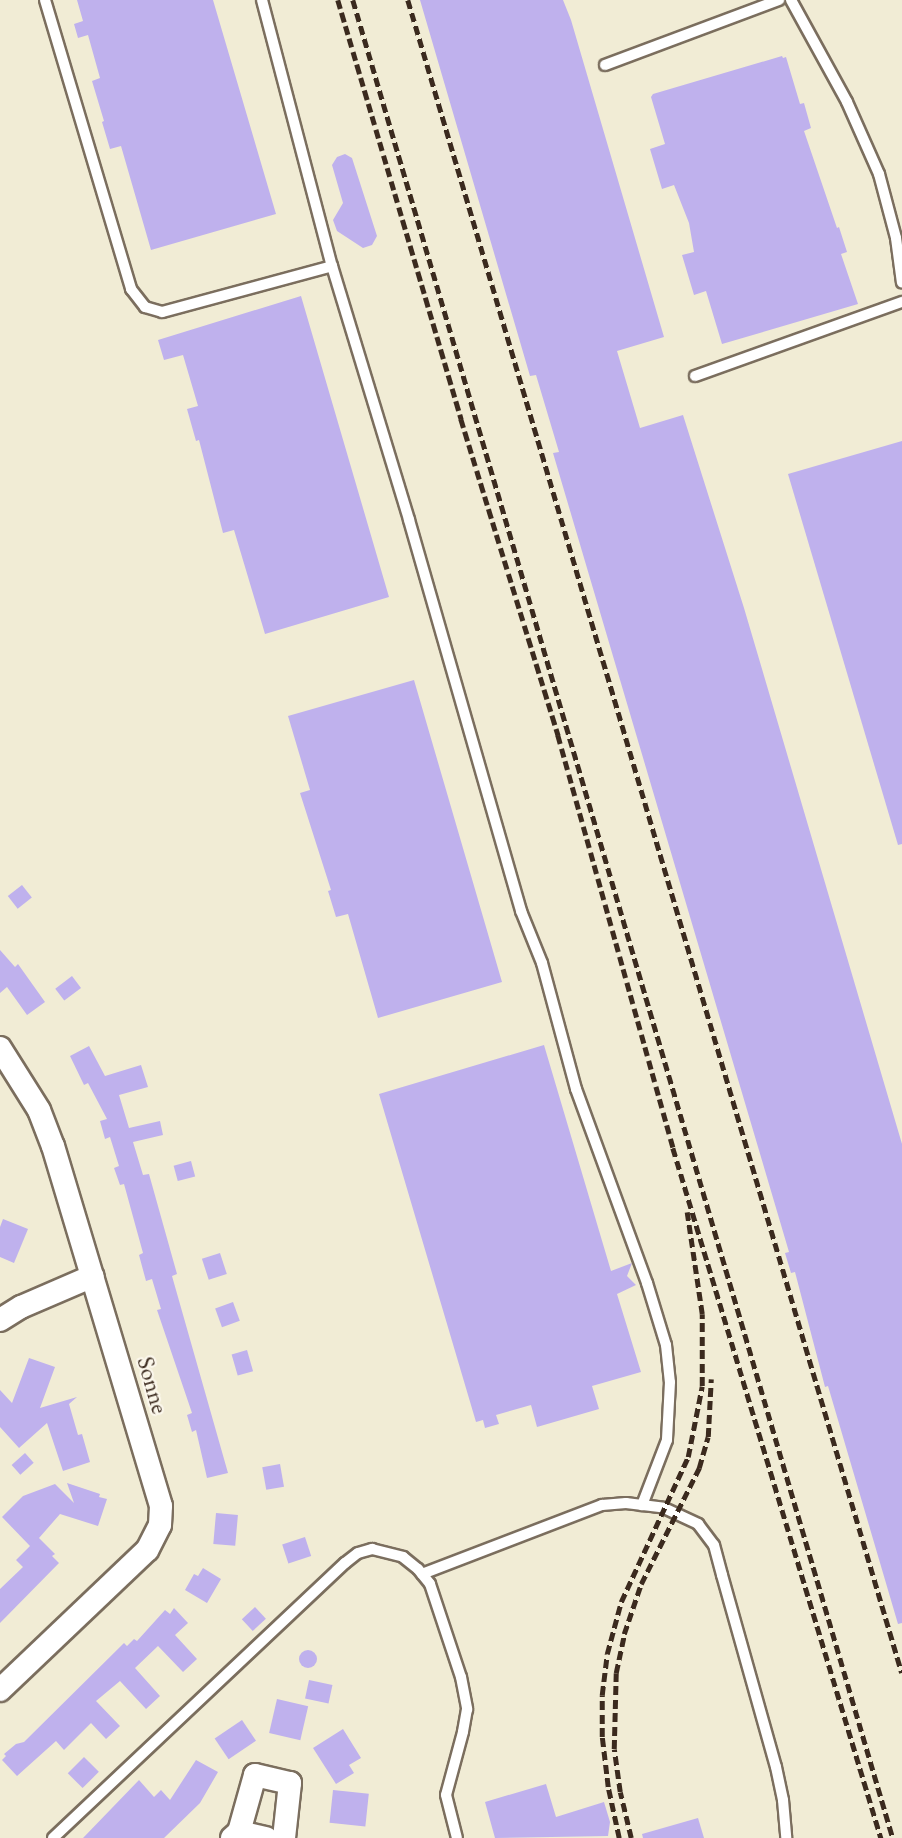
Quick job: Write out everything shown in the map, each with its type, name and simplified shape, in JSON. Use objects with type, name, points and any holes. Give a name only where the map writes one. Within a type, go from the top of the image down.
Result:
[{"type":"street","name":"Sonne","points":[[0,1048],[39,1110],[54,1146],[159,1496],[160,1525],[154,1540],[136,1563],[0,1690]]},
{"type":"street","points":[[0,1320],[21,1307],[93,1276]]},
{"type":"street","points":[[266,1838],[236,1835],[255,1775],[290,1783],[284,1838]]},
{"type":"lane","points":[[45,0],[131,289],[145,307],[162,312],[332,266]]},
{"type":"lane","points":[[261,0],[332,266],[409,520],[521,911],[542,963],[576,1089],[647,1283],[666,1345],[670,1382],[668,1440],[642,1504]]},
{"type":"lane","points":[[605,65],[779,0]]},
{"type":"lane","points":[[791,0],[847,102],[879,174],[896,238],[902,283]]},
{"type":"lane","points":[[695,376],[902,302]]},
{"type":"lane","points":[[422,1574],[602,1505],[642,1504],[685,1515],[698,1524],[714,1545],[776,1767],[783,1800],[786,1838]]},
{"type":"lane","points":[[53,1838],[345,1563],[358,1553],[380,1550],[403,1557],[422,1574],[436,1599],[466,1701],[464,1732],[446,1795],[457,1838]]},
{"type":"building","points":[[77,0],[213,0],[276,214],[151,250],[121,146],[110,149],[102,122],[104,121],[92,81],[100,78],[88,35],[78,38],[74,24],[83,21]]},
{"type":"building","points":[[420,0],[563,0],[571,20],[664,337],[617,351],[640,428],[683,415],[744,608],[902,1144],[902,1623],[898,1624],[828,1386],[825,1387],[795,1272],[791,1273],[785,1253],[789,1252],[553,453],[559,452],[536,375],[530,376]]},
{"type":"building","points":[[782,56],[786,57],[800,104],[804,103],[811,128],[804,131],[847,252],[841,254],[858,304],[722,344],[706,291],[694,295],[682,255],[694,252],[689,223],[674,185],[662,189],[650,149],[665,144],[651,97],[653,94]]},
{"type":"building","points":[[345,154],[352,158],[377,236],[372,245],[363,248],[337,231],[333,220],[343,203],[332,165],[337,157]]},
{"type":"building","points":[[301,296],[389,597],[265,634],[234,530],[223,533],[199,440],[196,441],[187,409],[198,406],[183,355],[164,360],[158,340]]},
{"type":"building","points":[[902,441],[902,844],[898,845],[788,474]]},
{"type":"building","points":[[414,680],[502,982],[378,1018],[348,914],[336,917],[328,891],[331,890],[300,793],[310,790],[288,716]]},
{"type":"building","points":[[22,885],[32,898],[18,909],[8,896]]},
{"type":"building","points":[[0,950],[15,967],[18,964],[45,1002],[27,1015],[7,987],[0,993]]},
{"type":"building","points":[[72,976],[81,988],[64,1001],[55,989]]},
{"type":"building","points":[[544,1045],[611,1271],[632,1263],[627,1276],[636,1285],[617,1294],[641,1372],[592,1386],[599,1409],[537,1427],[531,1405],[496,1415],[499,1424],[485,1428],[483,1420],[476,1422],[379,1094]]},
{"type":"building","points":[[89,1046],[105,1076],[141,1065],[148,1087],[119,1095],[129,1128],[160,1121],[163,1135],[133,1142],[143,1175],[149,1174],[177,1274],[172,1276],[228,1473],[207,1478],[196,1430],[192,1432],[187,1415],[192,1413],[157,1310],[161,1309],[152,1279],[146,1281],[139,1255],[143,1253],[124,1184],[120,1185],[114,1168],[119,1166],[110,1137],[105,1139],[100,1121],[107,1119],[88,1083],[84,1085],[70,1056]]},
{"type":"building","points":[[191,1161],[195,1176],[178,1181],[174,1166]]},
{"type":"building","points":[[3,1219],[28,1229],[14,1263],[0,1257],[0,1227]]},
{"type":"building","points":[[220,1253],[227,1274],[209,1280],[202,1259]]},
{"type":"building","points":[[233,1302],[240,1321],[222,1327],[215,1308]]},
{"type":"building","points":[[247,1350],[253,1371],[238,1376],[232,1354]]},
{"type":"building","points":[[29,1358],[55,1367],[40,1408],[77,1397],[69,1404],[78,1435],[82,1434],[90,1462],[63,1471],[47,1423],[19,1448],[0,1427],[0,1390],[12,1403]]},
{"type":"building","points":[[25,1453],[34,1463],[20,1475],[12,1465]]},
{"type":"building","points":[[280,1464],[284,1487],[266,1490],[262,1467]]},
{"type":"building","points":[[67,1483],[100,1494],[99,1497],[107,1499],[98,1526],[60,1514],[39,1538],[55,1554],[52,1556],[59,1563],[0,1623],[0,1589],[23,1567],[16,1560],[30,1546],[2,1517],[23,1496],[55,1484],[74,1503]]},
{"type":"building","points":[[216,1513],[238,1515],[235,1546],[213,1544]]},
{"type":"building","points":[[305,1537],[311,1556],[288,1563],[282,1544]]},
{"type":"building","points":[[203,1568],[221,1579],[207,1603],[185,1590],[194,1574],[198,1576]]},
{"type":"building","points":[[255,1607],[266,1619],[253,1631],[242,1619]]},
{"type":"building","points":[[174,1608],[188,1623],[175,1635],[197,1659],[183,1672],[158,1646],[135,1668],[160,1696],[146,1709],[120,1681],[96,1701],[120,1726],[106,1739],[91,1723],[64,1750],[56,1741],[17,1776],[2,1760],[6,1756],[4,1754],[16,1744],[24,1742],[124,1643],[127,1646],[134,1639],[137,1641],[165,1610],[170,1614]]},
{"type":"building","points":[[308,1650],[314,1653],[317,1659],[314,1665],[308,1668],[302,1665],[299,1659],[302,1653]]},
{"type":"building","points":[[309,1680],[332,1685],[329,1704],[305,1699]]},
{"type":"building","points":[[277,1699],[308,1706],[300,1740],[269,1733]]},
{"type":"building","points":[[242,1720],[256,1741],[229,1759],[215,1738]]},
{"type":"building","points":[[343,1729],[361,1758],[349,1765],[354,1773],[336,1784],[313,1748]]},
{"type":"building","points":[[84,1757],[99,1772],[83,1788],[68,1773]]},
{"type":"building","points":[[196,1760],[218,1772],[200,1803],[164,1838],[83,1838],[139,1780],[154,1797],[161,1790],[170,1800]]},
{"type":"building","points":[[546,1784],[556,1817],[604,1802],[610,1822],[608,1836],[495,1838],[485,1802]]},
{"type":"building","points":[[333,1790],[369,1794],[365,1827],[330,1823]]},
{"type":"building","points":[[698,1818],[704,1838],[643,1838],[642,1834]]},
{"type":"railway","points":[[338,0],[461,419],[558,735],[673,1148],[881,1838]]},
{"type":"railway","points":[[353,0],[893,1838]]},
{"type":"railway","points":[[408,0],[902,1673]]},
{"type":"railway","points":[[619,1838],[608,1787],[602,1737],[602,1695],[607,1654],[621,1602],[688,1457],[702,1386],[702,1314],[687,1212]]},
{"type":"railway","points":[[631,1838],[620,1792],[614,1749],[616,1673],[624,1634],[641,1584],[699,1468],[708,1437],[711,1379]]}]
